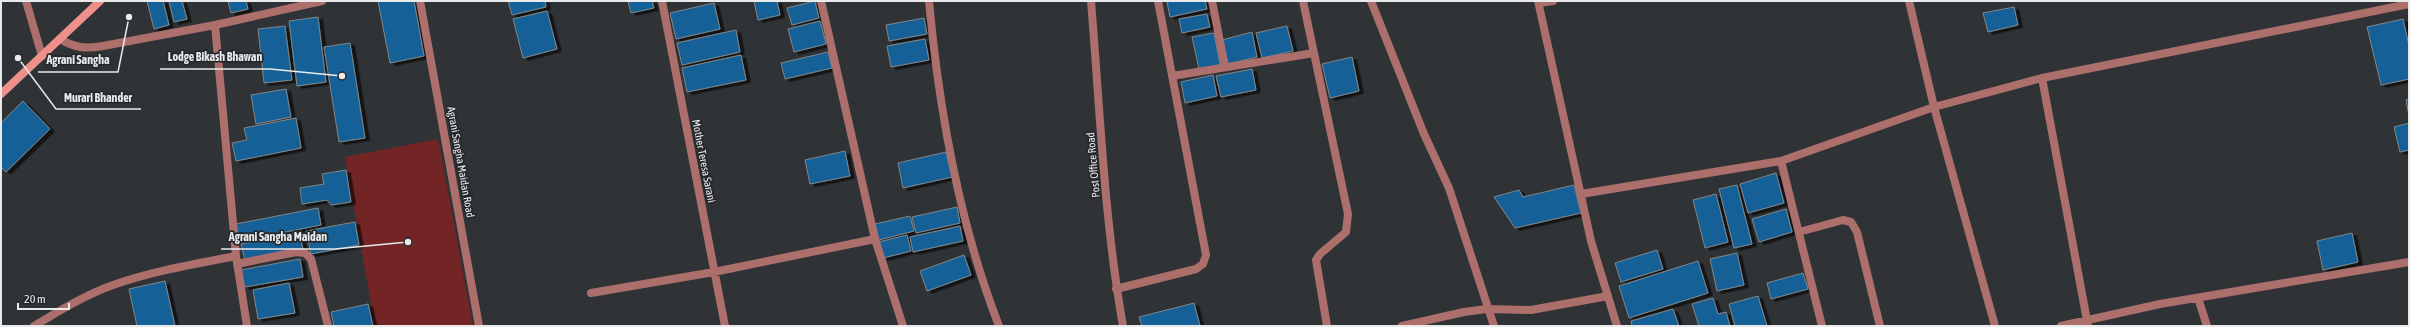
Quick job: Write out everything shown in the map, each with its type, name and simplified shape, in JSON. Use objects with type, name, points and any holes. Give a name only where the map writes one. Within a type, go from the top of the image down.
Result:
[{"type":"main road","points":[[1,94],[100,1]]},
{"type":"street","points":[[26,1],[42,56]]},
{"type":"street","points":[[60,39],[72,46],[85,49],[215,26],[322,1]]},
{"type":"street","name":"Agrani Sangha Maidan Road","points":[[420,1],[479,326]]},
{"type":"street","name":"Mother Teresa Sarani","points":[[662,1],[725,326]]},
{"type":"street","points":[[821,1],[874,239],[903,326]]},
{"type":"street","points":[[929,1],[946,131],[967,227],[983,285],[999,326]]},
{"type":"street","name":"Post Office Road","points":[[1091,1],[1116,289],[1122,326]]},
{"type":"street","points":[[1116,289],[1196,270],[1203,264],[1206,255],[1158,1]]},
{"type":"street","points":[[1212,1],[1225,67]]},
{"type":"street","points":[[1303,1],[1348,214],[1346,232],[1320,254],[1316,260],[1327,326]]},
{"type":"street","points":[[1371,1],[1424,134],[1449,188],[1487,310],[1494,326]]},
{"type":"street","points":[[1553,1],[1538,2],[1591,241],[1617,326]]},
{"type":"street","points":[[1909,1],[1934,106],[1995,326]]},
{"type":"street","points":[[1581,194],[1781,161],[1934,106],[2042,78],[2409,4]]},
{"type":"street","points":[[215,26],[236,260],[247,326]]},
{"type":"street","points":[[1172,76],[1314,53]]},
{"type":"street","points":[[2042,78],[2087,323]]},
{"type":"street","points":[[1781,161],[1822,326]]},
{"type":"street","points":[[1799,232],[1843,220],[1851,222],[1857,232],[1880,326]]},
{"type":"street","points":[[591,293],[714,272],[874,239]]},
{"type":"street","points":[[34,326],[72,303],[112,285],[157,272],[296,252],[305,253],[311,258],[328,326]]},
{"type":"street","points":[[2061,326],[2087,323],[2198,298],[2409,262]]},
{"type":"street","points":[[1402,326],[1464,312],[1487,310],[1531,310],[1608,296]]},
{"type":"street","points":[[2198,298],[2207,326]]},
{"type":"shaded area","points":[[438,139],[473,326],[375,326],[345,157]]},
{"type":"building","points":[[147,1],[163,1],[169,25],[154,29]]},
{"type":"building","points":[[169,1],[182,1],[187,19],[174,22]]},
{"type":"building","points":[[228,1],[246,1],[248,9],[231,13]]},
{"type":"building","points":[[378,1],[414,1],[424,56],[390,63]]},
{"type":"building","points":[[508,1],[545,1],[546,7],[512,15]]},
{"type":"building","points":[[628,1],[652,1],[654,8],[631,13]]},
{"type":"building","points":[[754,1],[777,1],[780,15],[758,20]]},
{"type":"building","points":[[815,1],[819,18],[792,25],[787,8]]},
{"type":"building","points":[[1205,1],[1207,9],[1170,17],[1167,2]]},
{"type":"building","points":[[714,3],[720,29],[676,39],[670,13]]},
{"type":"building","points":[[2014,7],[2018,25],[1988,32],[1983,13]]},
{"type":"building","points":[[547,11],[557,49],[523,58],[513,19]]},
{"type":"building","points":[[1207,14],[1210,27],[1182,33],[1179,19]]},
{"type":"building","points":[[318,17],[326,82],[297,86],[289,21]]},
{"type":"building","points":[[924,18],[927,34],[889,41],[886,25]]},
{"type":"building","points":[[2403,19],[2409,46],[2409,79],[2381,85],[2367,27]]},
{"type":"building","points":[[820,21],[826,44],[794,52],[788,29]]},
{"type":"building","points":[[285,26],[292,80],[264,83],[258,29]]},
{"type":"building","points":[[1287,26],[1293,51],[1262,58],[1256,33]]},
{"type":"building","points":[[736,30],[740,52],[682,65],[677,43]]},
{"type":"building","points":[[1252,32],[1257,57],[1228,64],[1222,40]]},
{"type":"building","points":[[1214,33],[1220,65],[1199,69],[1192,37]]},
{"type":"building","points":[[925,39],[929,60],[891,67],[887,46]]},
{"type":"building","points":[[350,43],[365,138],[339,142],[324,47]]},
{"type":"building","points":[[828,52],[832,68],[785,79],[781,63]]},
{"type":"building","points":[[741,55],[746,80],[687,92],[682,68]]},
{"type":"building","points":[[1352,57],[1359,91],[1330,98],[1322,64]]},
{"type":"building","points":[[1252,69],[1256,90],[1221,97],[1216,76]]},
{"type":"building","points":[[1213,75],[1217,96],[1185,103],[1181,82]]},
{"type":"building","points":[[286,89],[291,117],[256,124],[251,95]]},
{"type":"building","points":[[2409,99],[2409,116],[2406,100]]},
{"type":"building","points":[[23,101],[50,129],[6,172],[1,167],[1,123]]},
{"type":"building","points":[[296,118],[301,148],[236,161],[232,143],[247,140],[244,128]]},
{"type":"building","points":[[2409,123],[2409,150],[2400,152],[2394,127]]},
{"type":"building","points":[[845,151],[850,176],[810,184],[805,160]]},
{"type":"building","points":[[946,152],[952,177],[903,188],[898,163]]},
{"type":"building","points":[[346,170],[351,202],[331,205],[327,200],[302,204],[300,188],[324,184],[322,174]]},
{"type":"building","points":[[1776,173],[1784,203],[1748,213],[1740,184]]},
{"type":"building","points":[[1574,185],[1581,213],[1515,228],[1494,197],[1519,190],[1523,197]]},
{"type":"building","points":[[1737,185],[1752,244],[1734,248],[1719,189]]},
{"type":"building","points":[[1716,194],[1728,242],[1705,248],[1693,200]]},
{"type":"building","points":[[957,207],[960,223],[916,233],[912,217]]},
{"type":"building","points":[[318,208],[321,225],[240,241],[236,224]]},
{"type":"building","points":[[1786,209],[1792,232],[1759,242],[1752,219]]},
{"type":"building","points":[[910,216],[914,231],[879,240],[875,224]]},
{"type":"building","points":[[355,222],[359,245],[311,254],[306,231]]},
{"type":"building","points":[[960,226],[963,241],[913,252],[910,237]]},
{"type":"building","points":[[299,232],[303,249],[245,260],[241,244]]},
{"type":"building","points":[[2352,233],[2358,262],[2323,270],[2317,241]]},
{"type":"building","points":[[907,235],[911,251],[883,258],[879,242]]},
{"type":"building","points":[[1657,250],[1663,269],[1621,282],[1615,263]]},
{"type":"building","points":[[1737,253],[1744,285],[1717,291],[1710,259]]},
{"type":"building","points":[[964,255],[971,275],[927,291],[920,271]]},
{"type":"building","points":[[300,259],[303,277],[245,287],[241,270]]},
{"type":"building","points":[[1698,261],[1708,293],[1629,318],[1619,286]]},
{"type":"building","points":[[1803,273],[1808,289],[1771,299],[1767,283]]},
{"type":"building","points":[[165,281],[175,326],[137,326],[129,289]]},
{"type":"building","points":[[289,283],[295,313],[258,319],[253,290]]},
{"type":"building","points":[[1758,296],[1767,326],[1735,326],[1729,304]]},
{"type":"building","points":[[1713,298],[1718,314],[1726,312],[1730,326],[1699,326],[1692,304]]},
{"type":"building","points":[[1194,303],[1200,326],[1142,326],[1139,317]]},
{"type":"building","points":[[368,304],[373,326],[334,326],[331,312]]},
{"type":"building","points":[[1673,309],[1679,326],[1632,326],[1631,321]]},
{"type":"place","name":"Agrani Sangha","points":[[129,17]]},
{"type":"place","name":"Murari Bhander","points":[[18,58]]},
{"type":"place","name":"Lodge Bikash Bhawan","points":[[342,76]]},
{"type":"place","name":"Agrani Sangha Maidan","points":[[408,242]]}]
